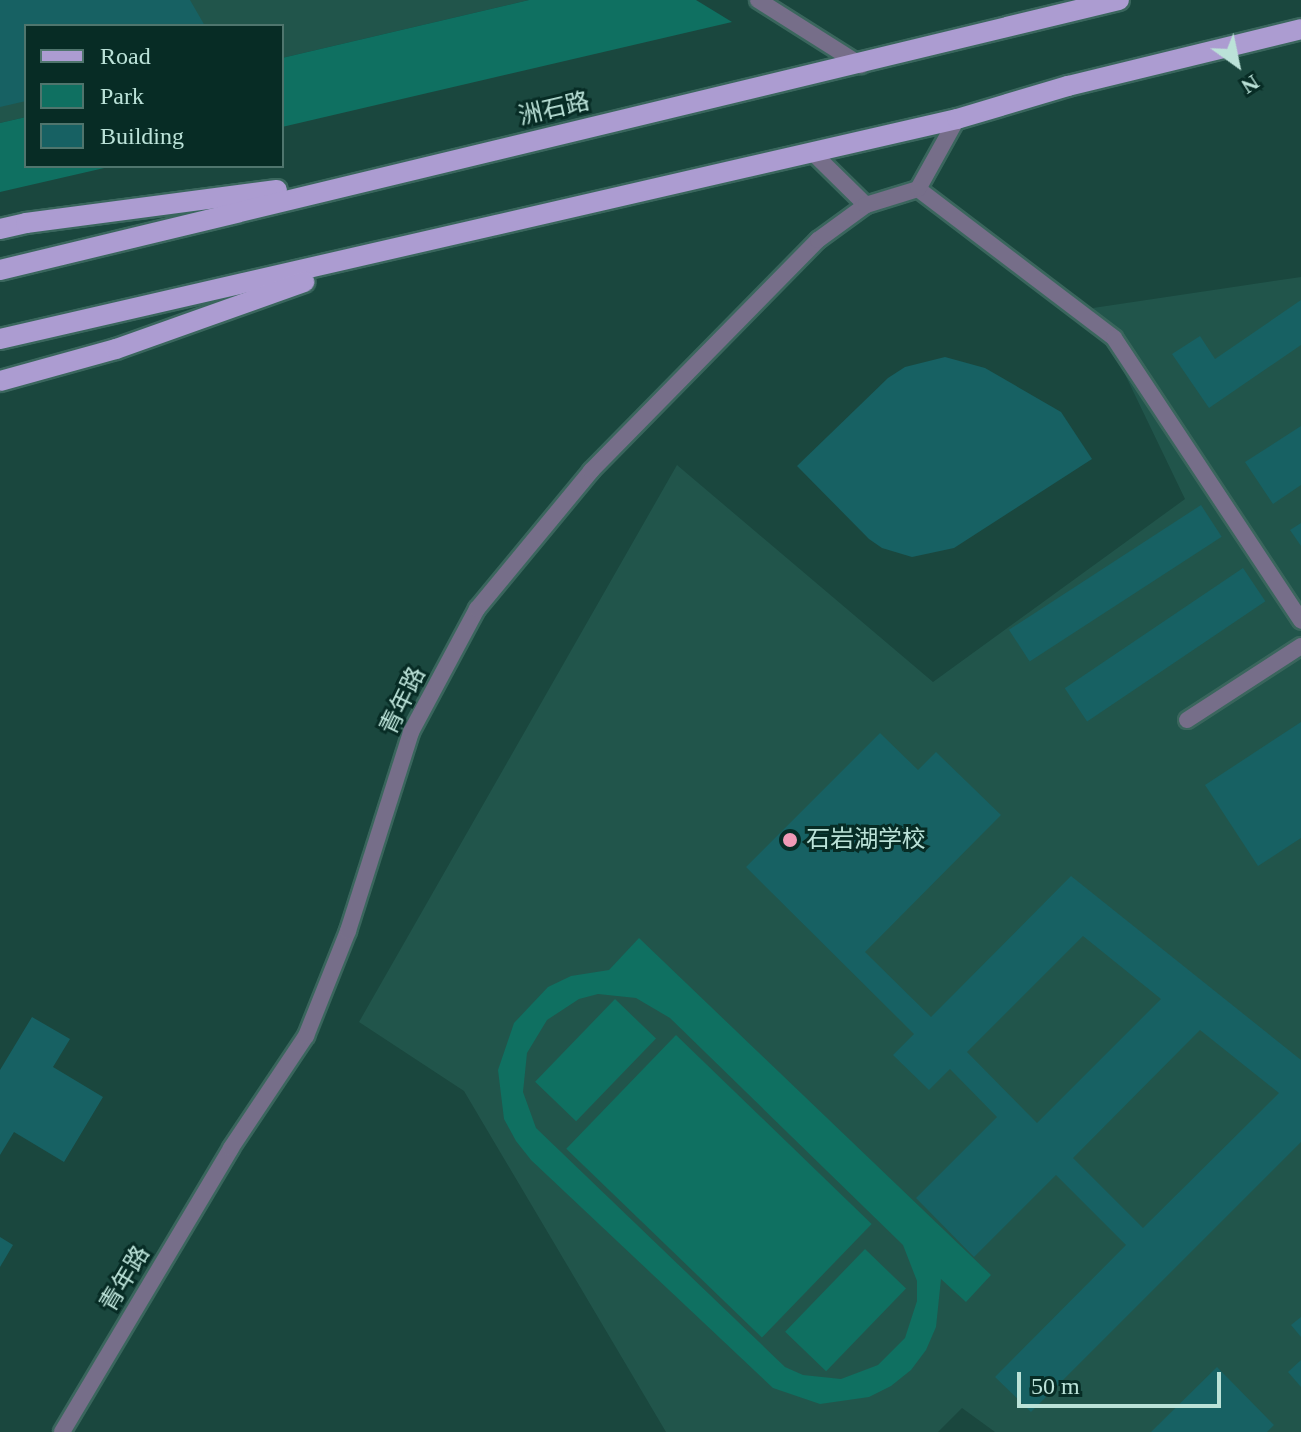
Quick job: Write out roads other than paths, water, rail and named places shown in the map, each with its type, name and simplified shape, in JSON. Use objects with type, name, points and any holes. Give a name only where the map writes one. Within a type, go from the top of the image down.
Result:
[{"type":"main road","name":"洲石路","points":[[0,270],[377,177],[861,65],[1119,0]]},
{"type":"main road","points":[[0,339],[383,254],[957,119],[1068,86],[1301,29]]},
{"type":"main road","points":[[0,229],[377,177]]},
{"type":"main road","points":[[0,381],[116,349],[383,254]]},
{"type":"street","points":[[758,0],[861,65]]},
{"type":"street","points":[[957,119],[918,189],[1114,338],[1301,621]]},
{"type":"street","points":[[813,153],[866,205]]},
{"type":"street","name":"青年路","points":[[62,1432],[231,1148],[306,1036],[348,931],[411,732],[477,609],[591,471],[798,260],[866,205],[918,189]]},
{"type":"street","points":[[1187,720],[1301,646]]},
{"type":"place","name":"石岩湖学校","points":[[790,840]]}]
